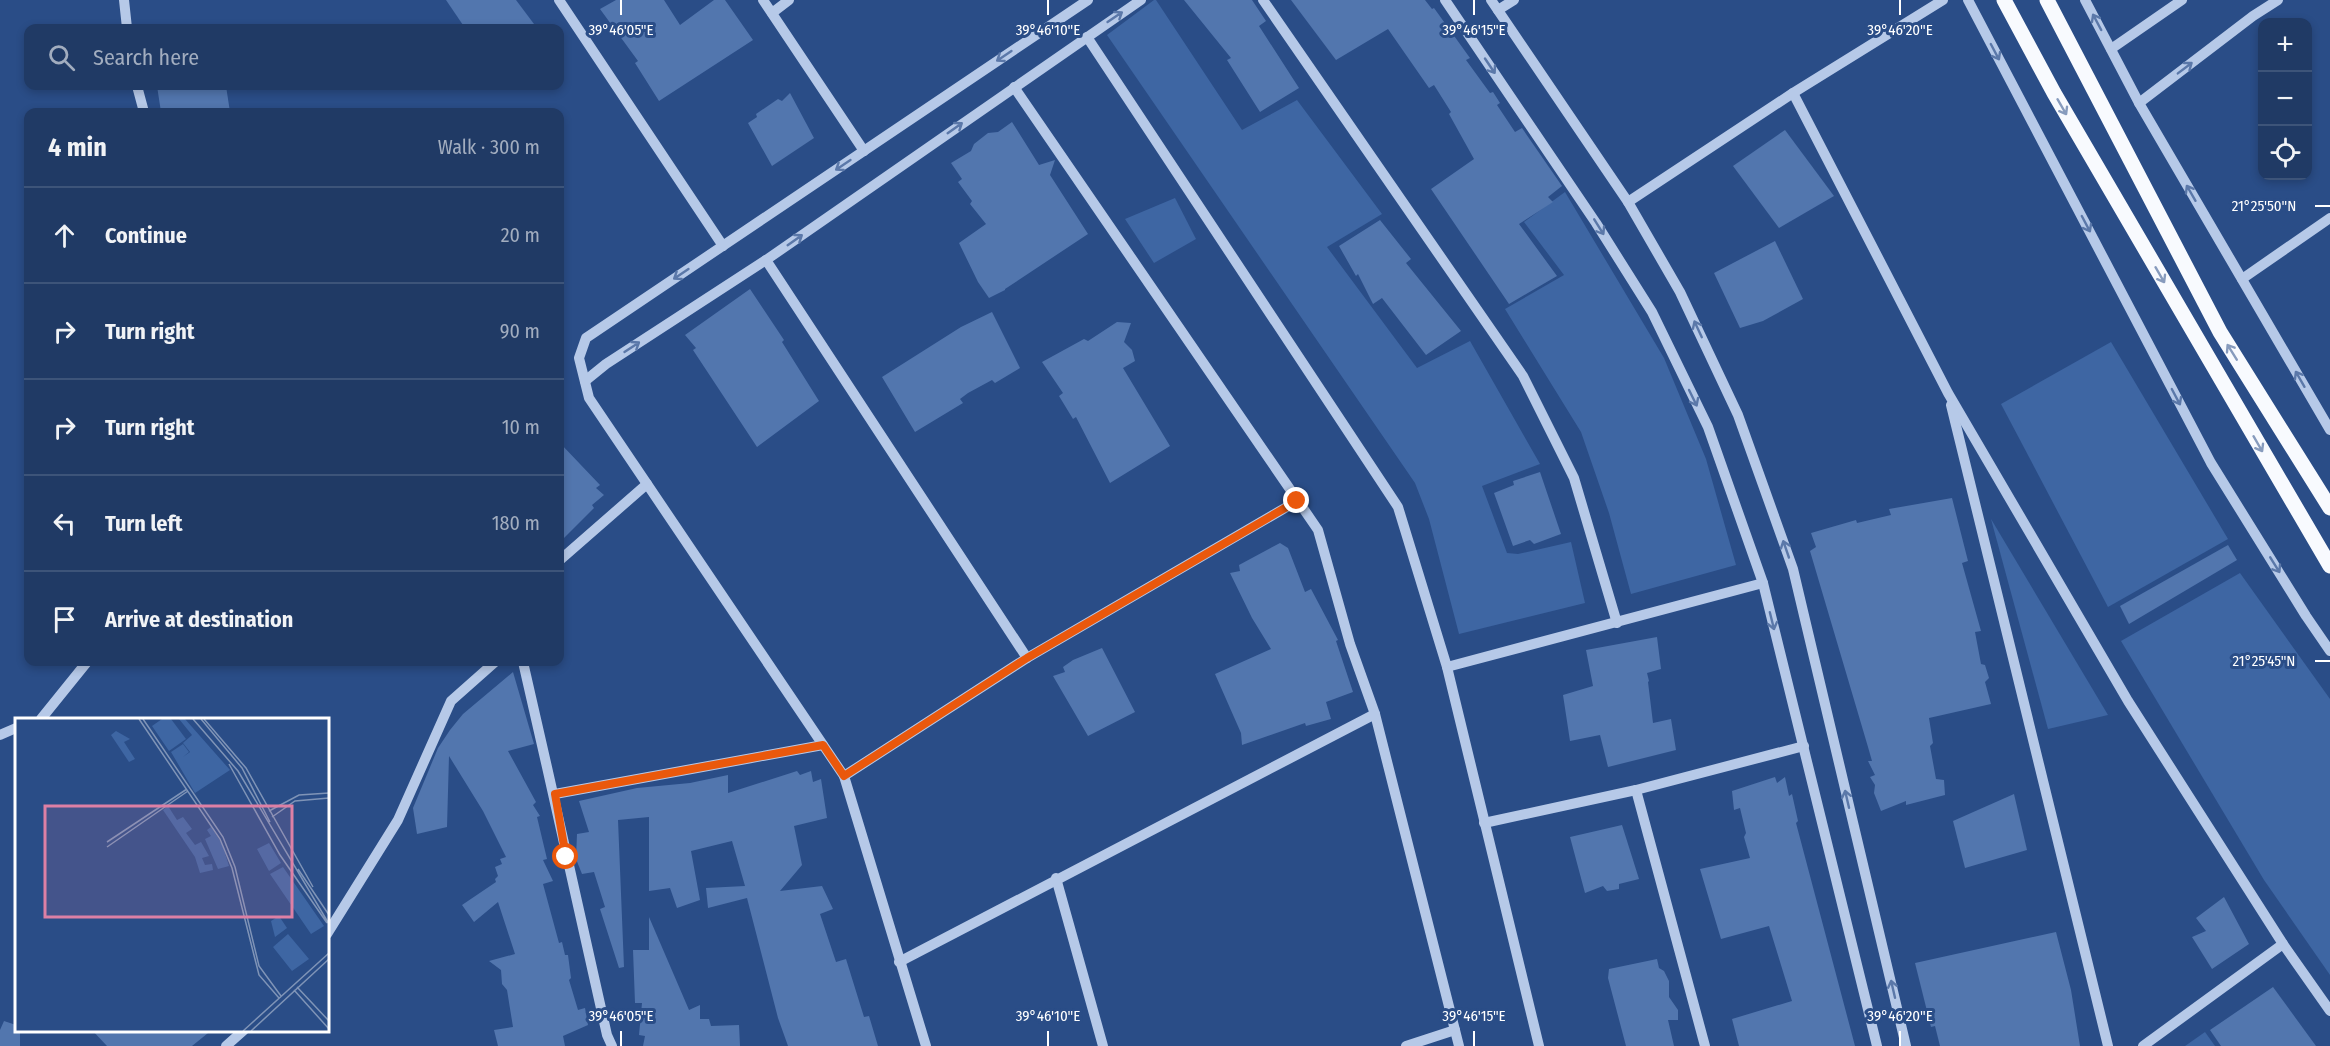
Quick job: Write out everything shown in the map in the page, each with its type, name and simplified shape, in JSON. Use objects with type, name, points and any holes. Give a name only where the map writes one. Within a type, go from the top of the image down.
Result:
[{"type":"main road","points":[[2004,0],[2054,93],[2330,566]]},
{"type":"main road","points":[[2046,0],[2220,332],[2330,508]]},
{"type":"street","points":[[124,0],[127,24]]},
{"type":"street","points":[[559,0],[723,246]]},
{"type":"street","points":[[763,0],[864,151]]},
{"type":"street","points":[[772,13],[789,0]]},
{"type":"street","points":[[926,1046],[844,776],[589,398],[579,358],[586,338],[1088,0]]},
{"type":"street","points":[[585,381],[606,364],[766,260],[1141,0]]},
{"type":"street","points":[[1263,0],[1523,376],[1574,478],[1617,623]]},
{"type":"street","points":[[1445,0],[1596,223],[1652,312],[1708,427],[1763,583],[1877,1046]]},
{"type":"street","points":[[1491,0],[1629,202],[1680,292],[1738,415],[1793,569],[1906,1046]]},
{"type":"street","points":[[1498,10],[1514,0]]},
{"type":"street","points":[[1629,202],[1793,93],[1942,0]]},
{"type":"street","points":[[1968,0],[2211,463],[2330,651]]},
{"type":"street","points":[[2085,0],[2139,103],[2330,430]]},
{"type":"street","points":[[2111,48],[2182,0]]},
{"type":"street","points":[[2139,103],[2253,16],[2278,0]]},
{"type":"street","points":[[1087,37],[1398,507],[1447,667],[1539,1046]]},
{"type":"street","points":[[1014,87],[1318,530],[1350,644],[1375,714],[1459,1046]]},
{"type":"street","points":[[138,90],[143,108]]},
{"type":"street","points":[[1793,93],[1948,393],[2128,701],[2283,944],[2330,1011]]},
{"type":"street","points":[[2242,279],[2330,218]]},
{"type":"street","points":[[766,260],[1027,658]]},
{"type":"street","points":[[1948,393],[2108,1046]]},
{"type":"street","points":[[564,557],[647,484]]},
{"type":"street","points":[[844,776],[1027,658],[1297,501]]},
{"type":"street","points":[[1447,667],[1763,583]]},
{"type":"street","points":[[42,718],[84,666]]},
{"type":"street","points":[[328,932],[399,820],[451,701],[490,666]]},
{"type":"street","points":[[524,666],[555,794],[571,880],[607,1035],[612,1046]]},
{"type":"street","points":[[899,962],[1056,878],[1375,714]]},
{"type":"street","points":[[0,735],[15,728]]},
{"type":"street","points":[[555,794],[823,745]]},
{"type":"street","points":[[1484,823],[1636,790],[1804,746]]},
{"type":"street","points":[[1636,790],[1705,1046]]},
{"type":"street","points":[[1056,878],[1103,1046]]},
{"type":"street","points":[[2143,1046],[2283,944]]},
{"type":"street","points":[[1406,1046],[1455,1030]]},
{"type":"street","points":[[226,1046],[242,1031]]},
{"type":"shaded area","points":[[1154,0],[1242,130],[1297,100],[1382,214],[1327,247],[1417,368],[1470,341],[1540,464],[1482,486],[1507,553],[1518,554],[1571,542],[1585,603],[1459,634],[1429,519],[1415,483],[1107,35]]},
{"type":"shaded area","points":[[1565,192],[1664,358],[1706,459],[1736,565],[1631,594],[1609,513],[1581,432],[1505,309],[1564,275],[1524,222]]},
{"type":"shaded area","points":[[1175,198],[1196,239],[1154,263],[1125,219]]},
{"type":"shaded area","points":[[2111,342],[2228,539],[2108,607],[2001,404]]},
{"type":"shaded area","points":[[1991,519],[2108,715],[2048,729]]},
{"type":"shaded area","points":[[2240,573],[2330,699],[2330,975],[2264,880],[2121,641]]},
{"type":"shaded area","points":[[2205,1032],[2215,1046],[2185,1046]]},
{"type":"building","points":[[446,0],[516,0],[534,24],[462,24]]},
{"type":"building","points":[[616,0],[664,0],[680,25],[714,0],[725,0],[753,40],[659,101],[635,63],[638,61],[600,9]]},
{"type":"building","points":[[1184,0],[1252,0],[1266,21],[1259,26],[1299,88],[1260,112],[1227,60],[1231,58]]},
{"type":"building","points":[[1291,0],[1425,0],[1432,9],[1434,8],[1470,58],[1466,60],[1490,93],[1493,92],[1500,103],[1497,105],[1515,132],[1522,128],[1562,186],[1548,197],[1553,202],[1519,224],[1557,276],[1509,304],[1431,189],[1474,159],[1449,114],[1451,112],[1434,85],[1429,88],[1388,29],[1336,60]]},
{"type":"building","points":[[158,90],[227,90],[229,108],[160,108]]},
{"type":"building","points":[[790,93],[814,138],[772,166],[748,123],[757,117],[756,114],[778,99],[782,101]]},
{"type":"building","points":[[1012,122],[1039,165],[1055,160],[1050,175],[1088,234],[1005,290],[989,298],[978,282],[959,243],[986,224],[970,204],[972,201],[958,182],[962,179],[951,163],[971,151],[974,144],[988,133],[998,132]]},
{"type":"building","points":[[1785,130],[1834,196],[1779,228],[1733,166]]},
{"type":"building","points":[[1380,220],[1411,259],[1406,263],[1461,331],[1426,355],[1382,298],[1373,304],[1358,274],[1356,276],[1339,246]]},
{"type":"building","points":[[1775,241],[1803,299],[1763,321],[1740,328],[1714,273]]},
{"type":"building","points":[[750,289],[784,340],[782,342],[819,401],[757,447],[693,350],[696,348],[685,335]]},
{"type":"building","points":[[992,312],[1020,368],[995,383],[992,380],[968,393],[960,399],[963,403],[915,432],[882,377],[961,327]]},
{"type":"building","points":[[1117,322],[1131,323],[1124,342],[1132,350],[1135,361],[1123,368],[1170,446],[1110,483],[1076,417],[1073,419],[1059,396],[1063,393],[1042,362],[1084,339],[1088,341]]},
{"type":"building","points":[[564,447],[600,485],[596,488],[604,495],[592,505],[594,508],[564,538]]},
{"type":"building","points":[[1540,472],[1561,534],[1534,544],[1530,540],[1513,546],[1494,493],[1514,485],[1513,481]]},
{"type":"building","points":[[1952,498],[1968,561],[1962,563],[1981,631],[1975,632],[1981,664],[1985,665],[1989,678],[1985,682],[1991,704],[1929,718],[1933,743],[1930,746],[1936,779],[1944,780],[1945,795],[1906,805],[1906,801],[1881,811],[1874,793],[1875,785],[1870,777],[1875,775],[1868,761],[1872,761],[1810,551],[1816,547],[1811,533],[1856,520],[1857,523],[1891,515],[1889,509]]},
{"type":"building","points":[[1280,543],[1288,548],[1305,592],[1311,589],[1338,640],[1336,641],[1353,692],[1326,702],[1331,719],[1306,726],[1305,723],[1242,745],[1241,733],[1215,674],[1271,649],[1252,618],[1230,573],[1240,571],[1239,565]]},
{"type":"building","points":[[2228,545],[2237,560],[2129,624],[2120,606]]},
{"type":"building","points":[[1657,637],[1661,669],[1647,673],[1653,723],[1671,719],[1676,750],[1608,767],[1600,735],[1570,741],[1563,695],[1593,686],[1586,650]]},
{"type":"building","points":[[1102,648],[1135,712],[1088,736],[1053,676],[1065,672],[1063,667],[1073,660]]},
{"type":"building","points":[[513,672],[534,744],[508,751],[536,802],[533,805],[540,816],[537,817],[547,859],[543,860],[553,881],[543,884],[559,943],[562,942],[565,955],[568,955],[571,978],[569,980],[578,1010],[585,1008],[588,1025],[563,1036],[565,1046],[498,1046],[494,1030],[513,1027],[507,990],[502,984],[501,970],[489,961],[515,954],[498,902],[474,922],[462,905],[496,882],[495,879],[498,876],[495,867],[502,864],[500,859],[506,857],[483,811],[449,756],[447,827],[417,834],[413,808],[438,748],[450,730],[463,714]]},
{"type":"building","points":[[797,771],[800,775],[811,771],[813,782],[821,779],[827,818],[794,826],[802,865],[780,891],[822,886],[833,909],[820,914],[836,962],[846,959],[864,1017],[869,1016],[878,1046],[788,1046],[778,1018],[747,898],[708,908],[706,888],[745,886],[732,841],[691,851],[700,900],[677,908],[670,888],[649,891],[649,817],[618,820],[624,967],[619,968],[600,909],[605,907],[594,872],[582,874],[576,859],[577,834],[589,832],[579,801],[637,788],[690,783],[728,775],[728,793]]},
{"type":"building","points":[[1775,777],[1777,783],[1785,777],[1789,796],[1792,794],[1798,821],[1796,823],[1855,1046],[1739,1046],[1732,1019],[1792,1001],[1769,926],[1721,939],[1700,869],[1750,858],[1740,808],[1734,810],[1732,791]]},
{"type":"building","points":[[2014,794],[2027,850],[1965,868],[1953,821]]},
{"type":"building","points":[[1622,825],[1639,879],[1619,884],[1619,889],[1607,891],[1603,886],[1585,893],[1570,837]]},
{"type":"building","points":[[2224,897],[2249,944],[2212,969],[2192,937],[2206,931],[2196,918]]},
{"type":"building","points":[[649,917],[689,1010],[700,1005],[700,1019],[709,1019],[711,1026],[739,1025],[740,1046],[643,1046],[645,1036],[639,1035],[642,1003],[635,1003],[633,950],[649,950]]},
{"type":"building","points":[[2056,932],[2071,990],[2080,1046],[1940,1046],[1935,1026],[1931,1027],[1915,963]]},
{"type":"building","points":[[1657,959],[1659,968],[1664,971],[1669,981],[1669,997],[1678,1010],[1678,1020],[1668,1020],[1674,1046],[1626,1046],[1608,978],[1609,969]]},
{"type":"building","points":[[2273,987],[2316,1046],[2221,1046],[2210,1030]]},
{"type":"building","points":[[4,1021],[15,1025],[15,1031],[20,1031],[20,1046],[0,1046],[0,1030]]},
{"type":"building","points":[[93,1031],[211,1031],[192,1046],[107,1046]]},
{"type":"route","points":[[566,857],[555,794],[823,745],[844,776],[1027,658],[1297,501]]}]
